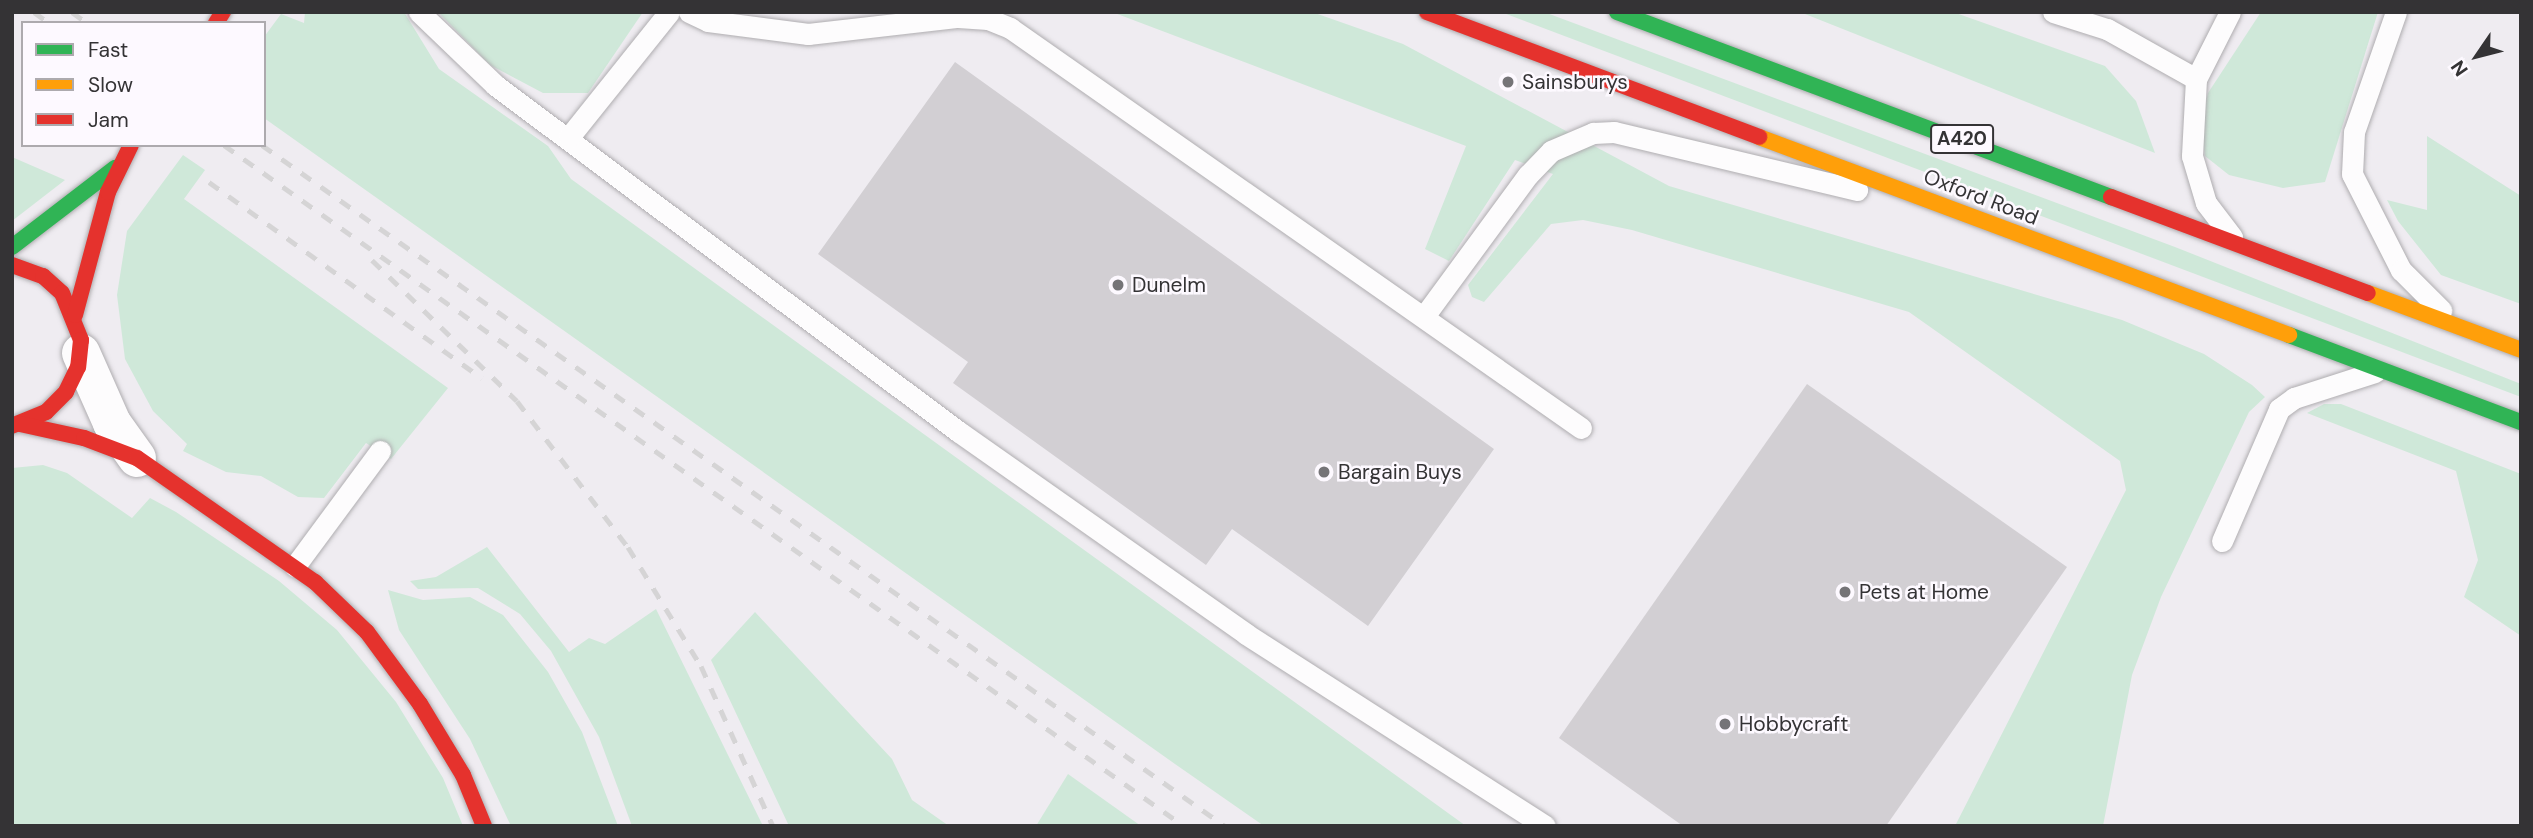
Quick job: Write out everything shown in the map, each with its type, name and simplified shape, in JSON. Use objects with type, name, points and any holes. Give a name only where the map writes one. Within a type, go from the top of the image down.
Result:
[{"type":"main road","name":"Oxford Road","points":[[1427,12],[1978,218],[2375,372],[2521,422]]},
{"type":"main road","name":"A420","points":[[1617,12],[2234,238],[2521,350]]},
{"type":"main road","points":[[16,425],[57,403],[74,380],[80,353],[75,315],[117,167],[129,148]]},
{"type":"main road","points":[[12,247],[117,167]]},
{"type":"main road","points":[[12,265],[43,276],[75,315]]},
{"type":"main road","points":[[16,425],[84,438],[137,458],[295,566],[367,632],[420,704],[463,775],[484,826]]},
{"type":"street","points":[[80,353],[96,392],[137,458]]},
{"type":"lane","points":[[419,12],[495,85],[569,137],[958,432],[1246,634],[1545,826]]},
{"type":"lane","points":[[569,137],[669,12]]},
{"type":"lane","points":[[689,12],[708,21],[808,34],[958,17],[999,23],[1425,314],[1581,428]]},
{"type":"lane","points":[[2230,12],[2207,47],[2196,79],[2193,166],[2206,203],[2234,238]]},
{"type":"lane","points":[[2396,12],[2354,132],[2352,174],[2401,270],[2468,330]]},
{"type":"lane","points":[[2062,14],[2107,29],[2196,79]]},
{"type":"lane","points":[[1425,314],[1536,167],[1551,151],[1593,133],[1614,132],[1978,218]]},
{"type":"lane","points":[[2222,541],[2279,409],[2294,398],[2375,372]]},
{"type":"lane","points":[[295,566],[380,452]]},
{"type":"green space","points":[[305,12],[404,12],[439,69],[548,146],[571,179],[1466,826],[1264,826],[266,119],[266,34],[281,14],[304,23]]},
{"type":"green space","points":[[438,12],[643,12],[588,93],[543,93],[490,65]]},
{"type":"green space","points":[[1112,12],[1312,12],[1403,44],[1669,186],[2122,320],[2204,354],[2252,385],[2265,397],[2249,412],[2161,597],[2132,675],[2103,826],[1955,826],[2126,490],[2120,461],[1909,312],[1632,230],[1583,220],[1551,224],[1484,302],[1472,297],[1468,285],[1553,174],[1515,160],[1449,261],[1425,249],[1466,146]]},
{"type":"green space","points":[[1501,12],[1544,12],[2175,247],[2521,384],[2521,397]]},
{"type":"green space","points":[[1800,12],[1953,12],[2105,66],[2136,101],[2155,153]]},
{"type":"green space","points":[[2261,12],[2378,12],[2325,182],[2283,188],[2229,175],[2205,156],[2200,125],[2208,93]]},
{"type":"green space","points":[[2427,136],[2521,196],[2521,304],[2441,275],[2398,221],[2387,200],[2427,210]]},
{"type":"green space","points":[[183,155],[205,170],[184,199],[448,388],[391,459],[366,443],[324,498],[298,497],[261,476],[226,472],[183,451],[187,444],[153,411],[125,359],[117,295],[127,231]]},
{"type":"green space","points":[[12,157],[65,180],[12,221]]},
{"type":"green space","points":[[2324,404],[2341,404],[2521,474],[2521,636],[2464,597],[2478,560],[2456,471],[2307,413]]},
{"type":"green space","points":[[43,465],[67,473],[132,518],[150,498],[176,512],[279,581],[337,630],[396,702],[443,778],[463,826],[12,826],[12,468]]},
{"type":"green space","points":[[487,547],[569,652],[589,638],[605,644],[656,609],[763,826],[632,826],[599,737],[551,651],[520,614],[478,588],[418,589],[410,581],[436,577]]},
{"type":"green space","points":[[388,590],[423,600],[470,597],[503,615],[548,672],[582,732],[618,826],[511,826],[470,739],[399,630]]},
{"type":"green space","points":[[755,612],[892,759],[912,800],[949,826],[789,826],[711,660]]},
{"type":"green space","points":[[1068,774],[1141,826],[1036,826]]},
{"type":"building","points":[[955,62],[1494,449],[1368,626],[1232,529],[1206,565],[953,383],[968,362],[818,254]]},
{"type":"building","points":[[1807,384],[2067,567],[1886,826],[1683,826],[1559,738]]},
{"type":"railway","points":[[34,12],[46,21]]},
{"type":"railway","points":[[72,12],[84,21]]},
{"type":"railway","points":[[227,147],[1184,826]]},
{"type":"railway","points":[[265,147],[1225,826]]},
{"type":"railway","points":[[209,182],[482,378]]},
{"type":"railway","points":[[372,260],[517,401],[628,547],[701,666],[773,826]]},
{"type":"traffic: fast","points":[[1617,12],[2111,197]]},
{"type":"traffic: fast","points":[[12,247],[115,168]]},
{"type":"traffic: fast","points":[[2289,335],[2521,422]]},
{"type":"traffic: slow","points":[[1759,137],[2289,335]]},
{"type":"traffic: slow","points":[[2368,293],[2521,350]]},
{"type":"traffic: jam","points":[[217,21],[223,12]]},
{"type":"traffic: jam","points":[[1427,12],[1759,137]]},
{"type":"traffic: jam","points":[[75,315],[108,192],[130,147]]},
{"type":"traffic: jam","points":[[2111,197],[2368,293]]},
{"type":"traffic: jam","points":[[12,265],[43,276],[62,293],[81,340],[78,367],[66,392],[46,412],[12,426]]},
{"type":"traffic: jam","points":[[20,424],[84,438],[137,458],[315,582],[367,632],[420,704],[463,775],[484,826]]},
{"type":"place","name":"Sainsburys","points":[[1508,82]]},
{"type":"place","name":"Dunelm","points":[[1118,285]]},
{"type":"place","name":"Bargain Buys","points":[[1324,472]]},
{"type":"place","name":"Pets at Home","points":[[1845,592]]},
{"type":"place","name":"Hobbycraft","points":[[1725,724]]}]
